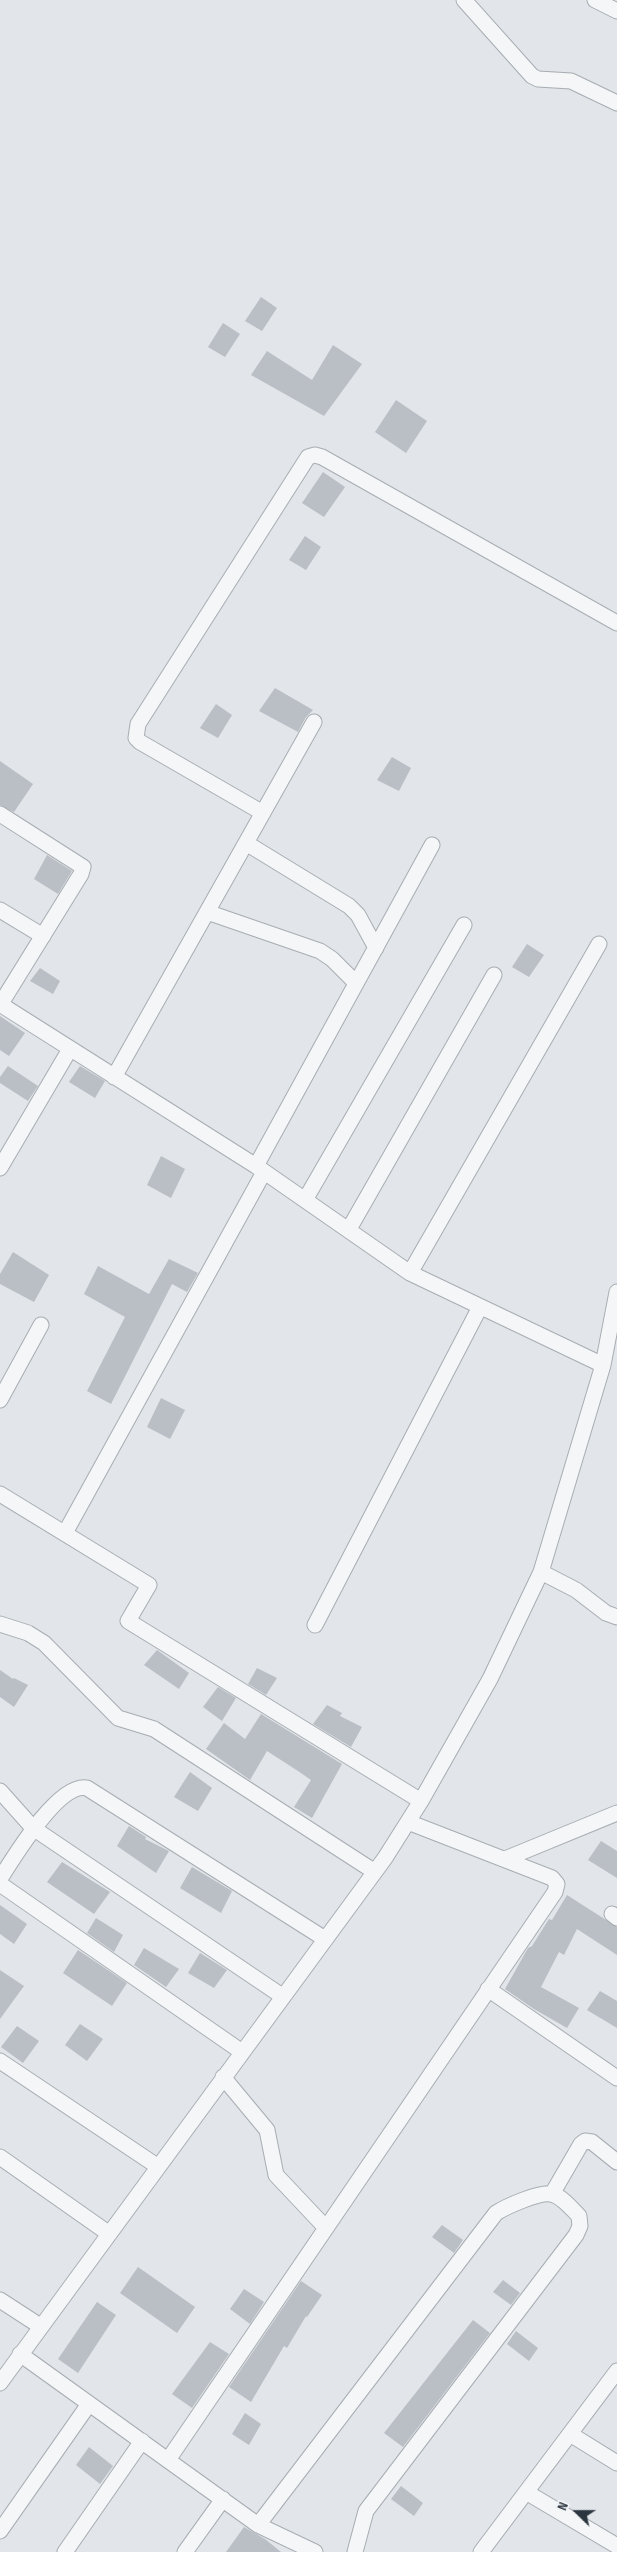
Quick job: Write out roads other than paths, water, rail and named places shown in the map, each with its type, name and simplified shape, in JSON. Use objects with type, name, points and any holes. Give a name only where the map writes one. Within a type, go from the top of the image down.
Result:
[{"type":"street","points":[[464,0],[532,76],[571,81],[617,103]]},
{"type":"street","points":[[595,0],[617,11]]},
{"type":"street","points":[[263,813],[140,742],[136,738],[136,732],[138,724],[308,457],[322,456],[617,623]]},
{"type":"street","points":[[114,1076],[314,722]]},
{"type":"street","points":[[0,814],[83,867],[82,874],[0,1004],[260,1169],[349,1229],[410,1274],[603,1365]]},
{"type":"street","points":[[246,843],[349,906],[358,915],[376,948]]},
{"type":"street","points":[[65,1533],[260,1169],[356,983],[432,845]]},
{"type":"street","points":[[0,910],[43,936]]},
{"type":"street","points":[[207,912],[320,951],[332,959],[356,983]]},
{"type":"street","points":[[305,1200],[464,925]]},
{"type":"street","points":[[410,1274],[599,944]]},
{"type":"street","points":[[349,1229],[494,975]]},
{"type":"street","points":[[0,1168],[70,1049]]},
{"type":"street","points":[[0,2383],[108,2233],[375,1872],[422,1801],[490,1679],[541,1572],[603,1365],[617,1292]]},
{"type":"street","points":[[315,1625],[480,1307]]},
{"type":"street","points":[[0,1400],[41,1325]]},
{"type":"street","points":[[0,1494],[149,1585],[128,1621],[422,1801]]},
{"type":"street","points":[[541,1572],[576,1590],[606,1613],[617,1617]]},
{"type":"street","points":[[0,1624],[28,1633],[44,1643],[118,1718],[154,1729],[375,1872]]},
{"type":"street","points":[[0,1879],[33,1828],[70,1790],[79,1786],[87,1788],[325,1939]]},
{"type":"street","points":[[0,1791],[33,1828],[282,1996]]},
{"type":"street","points":[[505,1859],[617,1813]]},
{"type":"street","points":[[168,2460],[555,1892],[557,1884],[552,1878],[408,1822]]},
{"type":"street","points":[[0,1884],[242,2052]]},
{"type":"street","points":[[488,1989],[617,2078]]},
{"type":"street","points":[[0,2061],[158,2166]]},
{"type":"street","points":[[223,2077],[267,2130],[276,2175],[326,2228]]},
{"type":"street","points":[[258,2525],[496,2213],[507,2206],[552,2194],[581,2144],[585,2141],[592,2142],[617,2162]]},
{"type":"street","points":[[0,2157],[108,2233]]},
{"type":"street","points":[[355,2552],[366,2511],[576,2235],[580,2226],[579,2216],[552,2194]]},
{"type":"street","points":[[0,2300],[40,2326]]},
{"type":"street","points":[[20,2354],[258,2525],[315,2552]]},
{"type":"street","points":[[481,2552],[617,2371]]},
{"type":"street","points":[[0,2531],[90,2404]]},
{"type":"street","points":[[570,2434],[617,2463]]},
{"type":"street","points":[[65,2552],[142,2441]]},
{"type":"street","points":[[526,2492],[617,2546]]},
{"type":"street","points":[[185,2552],[223,2499]]}]
